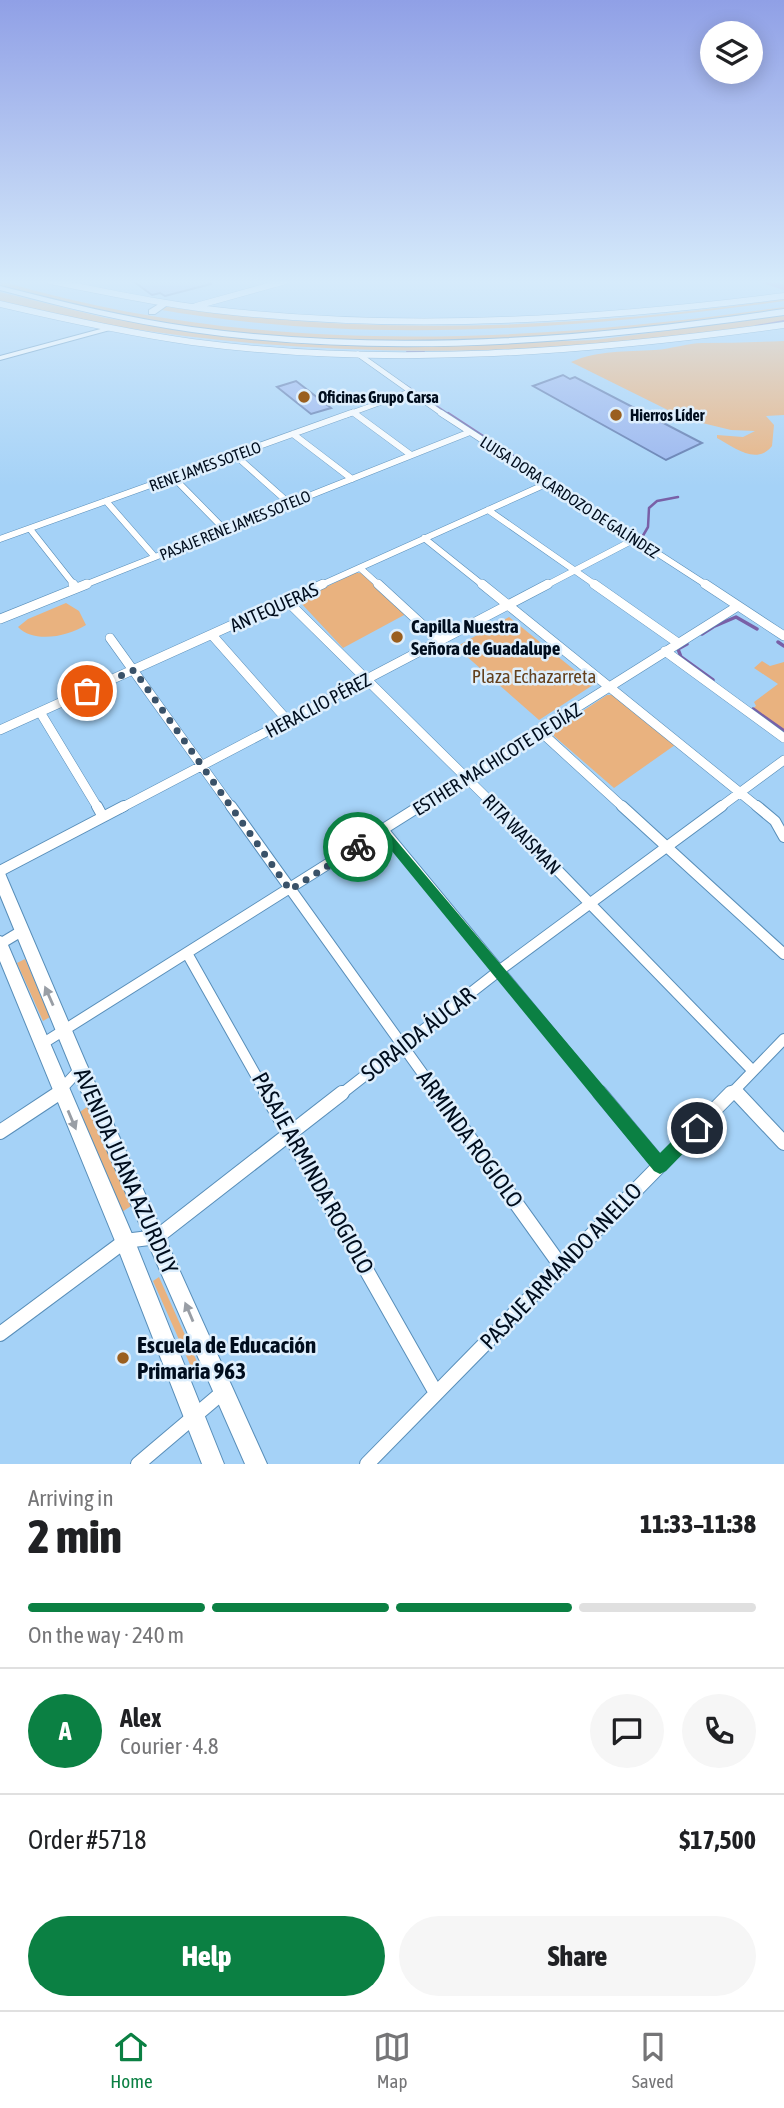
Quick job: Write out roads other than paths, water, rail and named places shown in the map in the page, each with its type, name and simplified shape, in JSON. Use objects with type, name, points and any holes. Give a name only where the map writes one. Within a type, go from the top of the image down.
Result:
[{"type":"main road","points":[[0,356],[22,349]]},
{"type":"main road","points":[[0,356],[27,349]]},
{"type":"main road","name":"AVENIDA JUANA AZURDUY","points":[[0,878],[20,933],[256,1464]]},
{"type":"main road","name":"AVENIDA JUANA AZURDUY","points":[[0,944],[43,1044],[60,1092],[125,1241],[213,1464]]},
{"type":"street","points":[[290,349],[358,354],[508,354],[582,349]]},
{"type":"street","name":"LUISA DORA CARDOZO DE GALÍNDEZ","points":[[358,354],[409,392],[784,636]]},
{"type":"street","name":"RENE JAMES SOTELO","points":[[0,540],[409,392]]},
{"type":"street","points":[[353,412],[411,455]]},
{"type":"street","name":"PASAJE RENE JAMES SOTELO","points":[[0,619],[470,432]]},
{"type":"street","points":[[293,434],[352,479]]},
{"type":"street","points":[[236,455],[290,503]]},
{"type":"street","points":[[173,477],[225,530]]},
{"type":"street","name":"ANTEQUERAS","points":[[0,730],[548,483]]},
{"type":"street","points":[[106,501],[155,557]]},
{"type":"street","points":[[488,510],[678,643]]},
{"type":"street","points":[[30,528],[76,588]]},
{"type":"street","points":[[424,538],[775,821],[784,837]]},
{"type":"street","name":"HERACLIO PÉREZ","points":[[0,871],[635,539]]},
{"type":"street","points":[[360,568],[440,640]]},
{"type":"street","name":"RITA WAISMAN","points":[[287,601],[467,777],[752,1071]]},
{"type":"street","name":"ESTHER MACHICOTE DE DÍAZ","points":[[43,1044],[738,606]]},
{"type":"street","points":[[212,635],[288,721]]},
{"type":"street","name":"ARMINDA ROGIOLO","points":[[110,638],[200,767],[561,1265]]},
{"type":"street","points":[[665,651],[784,737]]},
{"type":"street","points":[[40,712],[103,817]]},
{"type":"street","points":[[541,732],[784,954]]},
{"type":"street","name":"SORAIDA ÁUCAR","points":[[157,1237],[500,970],[738,791],[784,760]]},
{"type":"street","points":[[384,831],[660,1165]]},
{"type":"street","points":[[0,944],[20,933]]},
{"type":"street","name":"PASAJE ARMINDA ROGIOLO","points":[[188,955],[436,1393]]},
{"type":"street","name":"PASAJE ARMANDO ANELLO","points":[[367,1464],[784,1040]]},
{"type":"street","points":[[0,1132],[60,1092],[80,1069]]},
{"type":"street","points":[[734,1090],[784,1143]]},
{"type":"street","points":[[0,1334],[125,1241],[157,1237]]},
{"type":"street","points":[[138,1464],[223,1392]]},
{"type":"waterway","points":[[407,352],[424,352]]},
{"type":"waterway","points":[[405,385],[450,415]]},
{"type":"waterway","points":[[448,413],[527,465]]},
{"type":"waterway","points":[[641,539],[648,527],[649,508],[657,501],[678,497]]},
{"type":"waterway","points":[[715,626],[736,617],[757,629]]},
{"type":"waterway","points":[[702,634],[713,627]]},
{"type":"waterway","points":[[778,642],[784,646]]},
{"type":"waterway","points":[[687,644],[678,649],[681,657],[713,680]]},
{"type":"waterway","points":[[753,709],[784,731]]},
{"type":"place","name":"Oficinas Grupo Carsa","points":[[304,397]]},
{"type":"place","name":"Hierros Líder","points":[[616,415]]},
{"type":"place","name":"Capilla Nuestra Señora de Guadalupe","points":[[397,637]]},
{"type":"place","name":"Escuela de Educación Primaria 963","points":[[123,1358]]},
{"type":"park label","name":"Plaza Echazarreta","points":[[534,676]]}]
